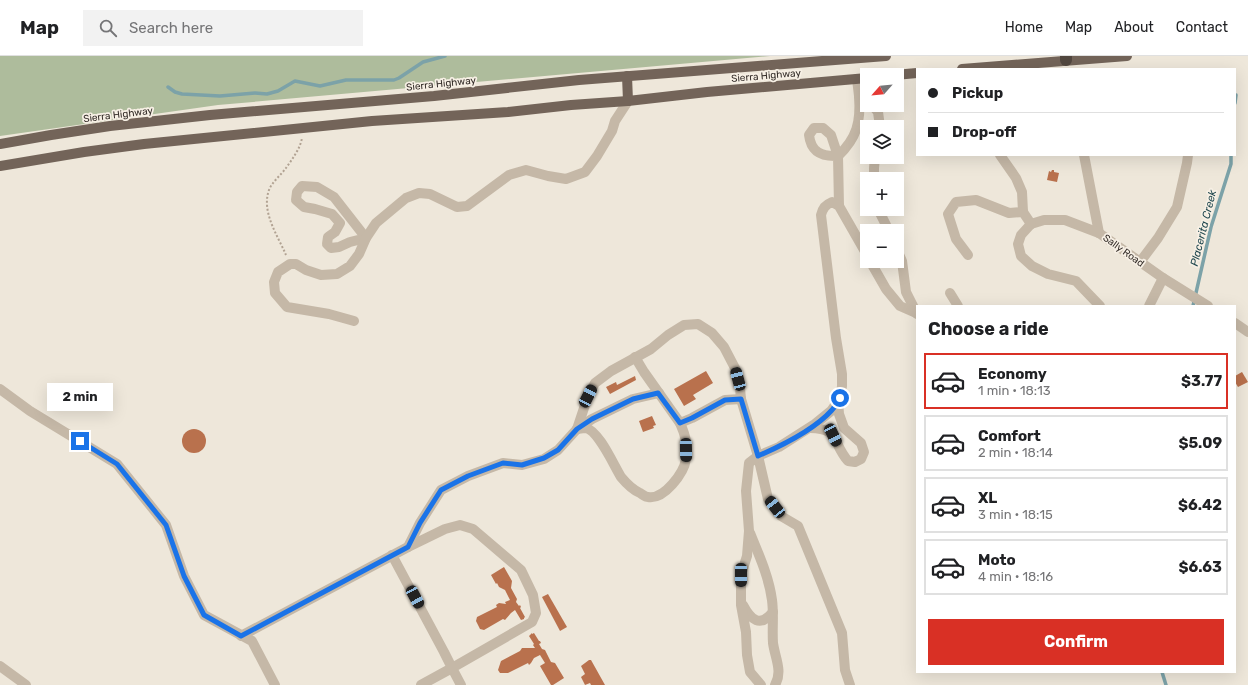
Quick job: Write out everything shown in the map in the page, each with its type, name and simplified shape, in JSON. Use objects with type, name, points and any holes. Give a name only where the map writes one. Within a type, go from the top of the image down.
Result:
[{"type":"main road","name":"Sierra Highway","points":[[0,144],[95,128],[210,115],[426,97],[579,80],[886,56]]},
{"type":"main road","points":[[971,68],[1066,58],[1127,56]]},
{"type":"main road","points":[[904,74],[916,73]]},
{"type":"main road","points":[[627,76],[628,100]]},
{"type":"main road","name":"Sierra Highway","points":[[0,166],[144,144],[372,121],[508,112],[860,78]]},
{"type":"street","points":[[354,321],[329,314],[287,307],[275,293],[274,282],[278,272],[290,264],[296,264],[306,270],[321,275],[338,274],[350,266],[359,254],[366,238],[376,223],[406,198],[419,193],[430,194],[457,207],[467,206],[509,175],[526,170],[566,179],[585,172],[597,156],[612,131],[615,121],[628,100]]},
{"type":"street","points":[[860,112],[857,128],[853,137],[838,156],[839,206],[860,243]]},
{"type":"street","points":[[1001,156],[1016,178],[1022,192],[1023,212],[1031,224],[1021,235],[1018,244],[1022,256],[1032,266],[1048,274],[1076,281],[1099,305]]},
{"type":"street","points":[[1084,156],[1099,233]]},
{"type":"street","points":[[1140,262],[1158,238],[1177,207],[1188,156]]},
{"type":"street","points":[[302,186],[317,187],[334,197],[366,238],[350,242],[339,247],[331,248],[327,244],[328,237],[335,232],[340,223],[332,214],[315,208],[304,207],[296,200],[296,192],[302,186]]},
{"type":"street","points":[[968,255],[956,239],[948,214],[956,202],[976,200],[1009,212],[1023,212]]},
{"type":"street","points":[[761,685],[750,672],[741,601],[741,575],[747,556],[749,531],[746,491],[750,463],[758,456],[810,428],[831,411],[840,398],[842,374],[835,331],[821,215],[823,208],[832,202],[839,206]]},
{"type":"street","name":"Sally Road","points":[[1031,224],[1044,220],[1065,220],[1099,233],[1163,278],[1206,305]]},
{"type":"street","points":[[874,268],[886,289],[900,306],[916,313]]},
{"type":"street","points":[[903,268],[906,292],[916,311]]},
{"type":"street","points":[[1150,305],[1163,278]]},
{"type":"street","points":[[950,293],[957,305]]},
{"type":"street","points":[[577,429],[588,396],[595,383],[611,371],[651,349],[668,335],[684,325],[698,324],[712,332],[724,347],[736,370],[741,399],[758,456],[768,499],[781,516],[798,526],[842,633],[845,670],[850,685]]},
{"type":"street","points":[[1236,324],[1248,332]]},
{"type":"street","points":[[577,429],[586,428],[594,432],[622,478],[635,491],[647,497],[656,496],[666,490],[676,479],[687,458],[684,431],[636,357]]},
{"type":"street","points":[[0,389],[30,411],[117,464],[166,525],[184,576],[204,615],[252,641],[275,685]]},
{"type":"street","points":[[408,547],[420,523],[441,490],[468,476],[503,463],[522,465],[544,458],[558,450],[577,429],[592,419],[633,399],[658,393]]},
{"type":"street","points":[[680,423],[725,400],[741,399]]},
{"type":"street","points":[[810,428],[827,430],[833,435],[843,456],[848,461],[855,462],[861,459],[864,452],[861,443],[844,428],[839,414],[838,401]]},
{"type":"street","points":[[241,636],[392,555],[444,529],[460,524],[472,529],[521,570],[533,595],[536,613],[532,622],[421,685]]},
{"type":"street","points":[[749,531],[765,569],[772,600],[774,618],[772,632],[778,666],[778,679],[775,685]]},
{"type":"street","points":[[392,555],[461,685]]},
{"type":"street","points":[[741,601],[747,612],[754,620],[761,621],[768,618],[773,612]]},
{"type":"street","points":[[0,666],[26,685]]},
{"type":"path","points":[[290,264],[271,221],[266,204],[270,189],[296,154],[301,144],[304,129]]},
{"type":"green space","points":[[0,56],[770,56],[218,105],[0,136]]},
{"type":"building","points":[[1052,170],[1059,173],[1057,182],[1047,180],[1049,171],[1051,172]]},
{"type":"building","points":[[706,371],[713,383],[693,395],[696,399],[684,406],[674,389]]},
{"type":"building","points":[[1242,372],[1248,382],[1238,387],[1236,384],[1236,375]]},
{"type":"building","points":[[635,376],[636,380],[610,394],[606,387],[616,382],[617,385]]},
{"type":"building","points":[[652,416],[656,425],[653,426],[654,428],[643,432],[639,421]]},
{"type":"building","points":[[194,429],[203,432],[206,441],[203,450],[194,453],[185,450],[182,441],[185,432]]},
{"type":"building","points":[[504,567],[512,581],[511,588],[517,599],[516,602],[519,606],[520,605],[525,617],[521,620],[515,610],[505,620],[503,619],[484,630],[480,629],[476,621],[477,617],[497,607],[496,605],[499,603],[506,604],[505,602],[510,600],[505,590],[499,587],[497,583],[496,584],[491,575]]},
{"type":"building","points":[[548,594],[567,627],[560,631],[542,597]]},
{"type":"building","points":[[534,633],[540,641],[541,643],[539,644],[542,649],[545,650],[551,662],[555,663],[564,678],[553,685],[551,685],[540,666],[545,663],[540,655],[534,658],[529,665],[528,663],[508,673],[500,673],[498,670],[501,661],[520,651],[522,648],[535,648],[529,636]]},
{"type":"building","points":[[591,660],[605,685],[591,685],[590,683],[585,685],[581,677],[585,674],[581,666]]},
{"type":"waterway","points":[[168,87],[175,92],[182,94],[220,96],[255,93],[267,94],[278,91],[295,81],[320,86],[346,80],[394,80],[423,62],[445,56]]},
{"type":"waterway","name":"Placerita Creek","points":[[1193,305],[1211,227],[1231,164],[1231,156]]},
{"type":"waterway","name":"Placerita Creek","points":[[1162,673],[1166,685]]},
{"type":"route","points":[[80,441],[117,464],[166,525],[184,576],[204,615],[241,636],[408,547],[420,523],[441,490],[468,476],[503,463],[522,465],[544,458],[558,450],[577,429],[592,419],[633,399],[658,393],[680,423],[725,400],[741,399],[758,456],[799,435],[815,424],[831,411],[840,398]]}]
